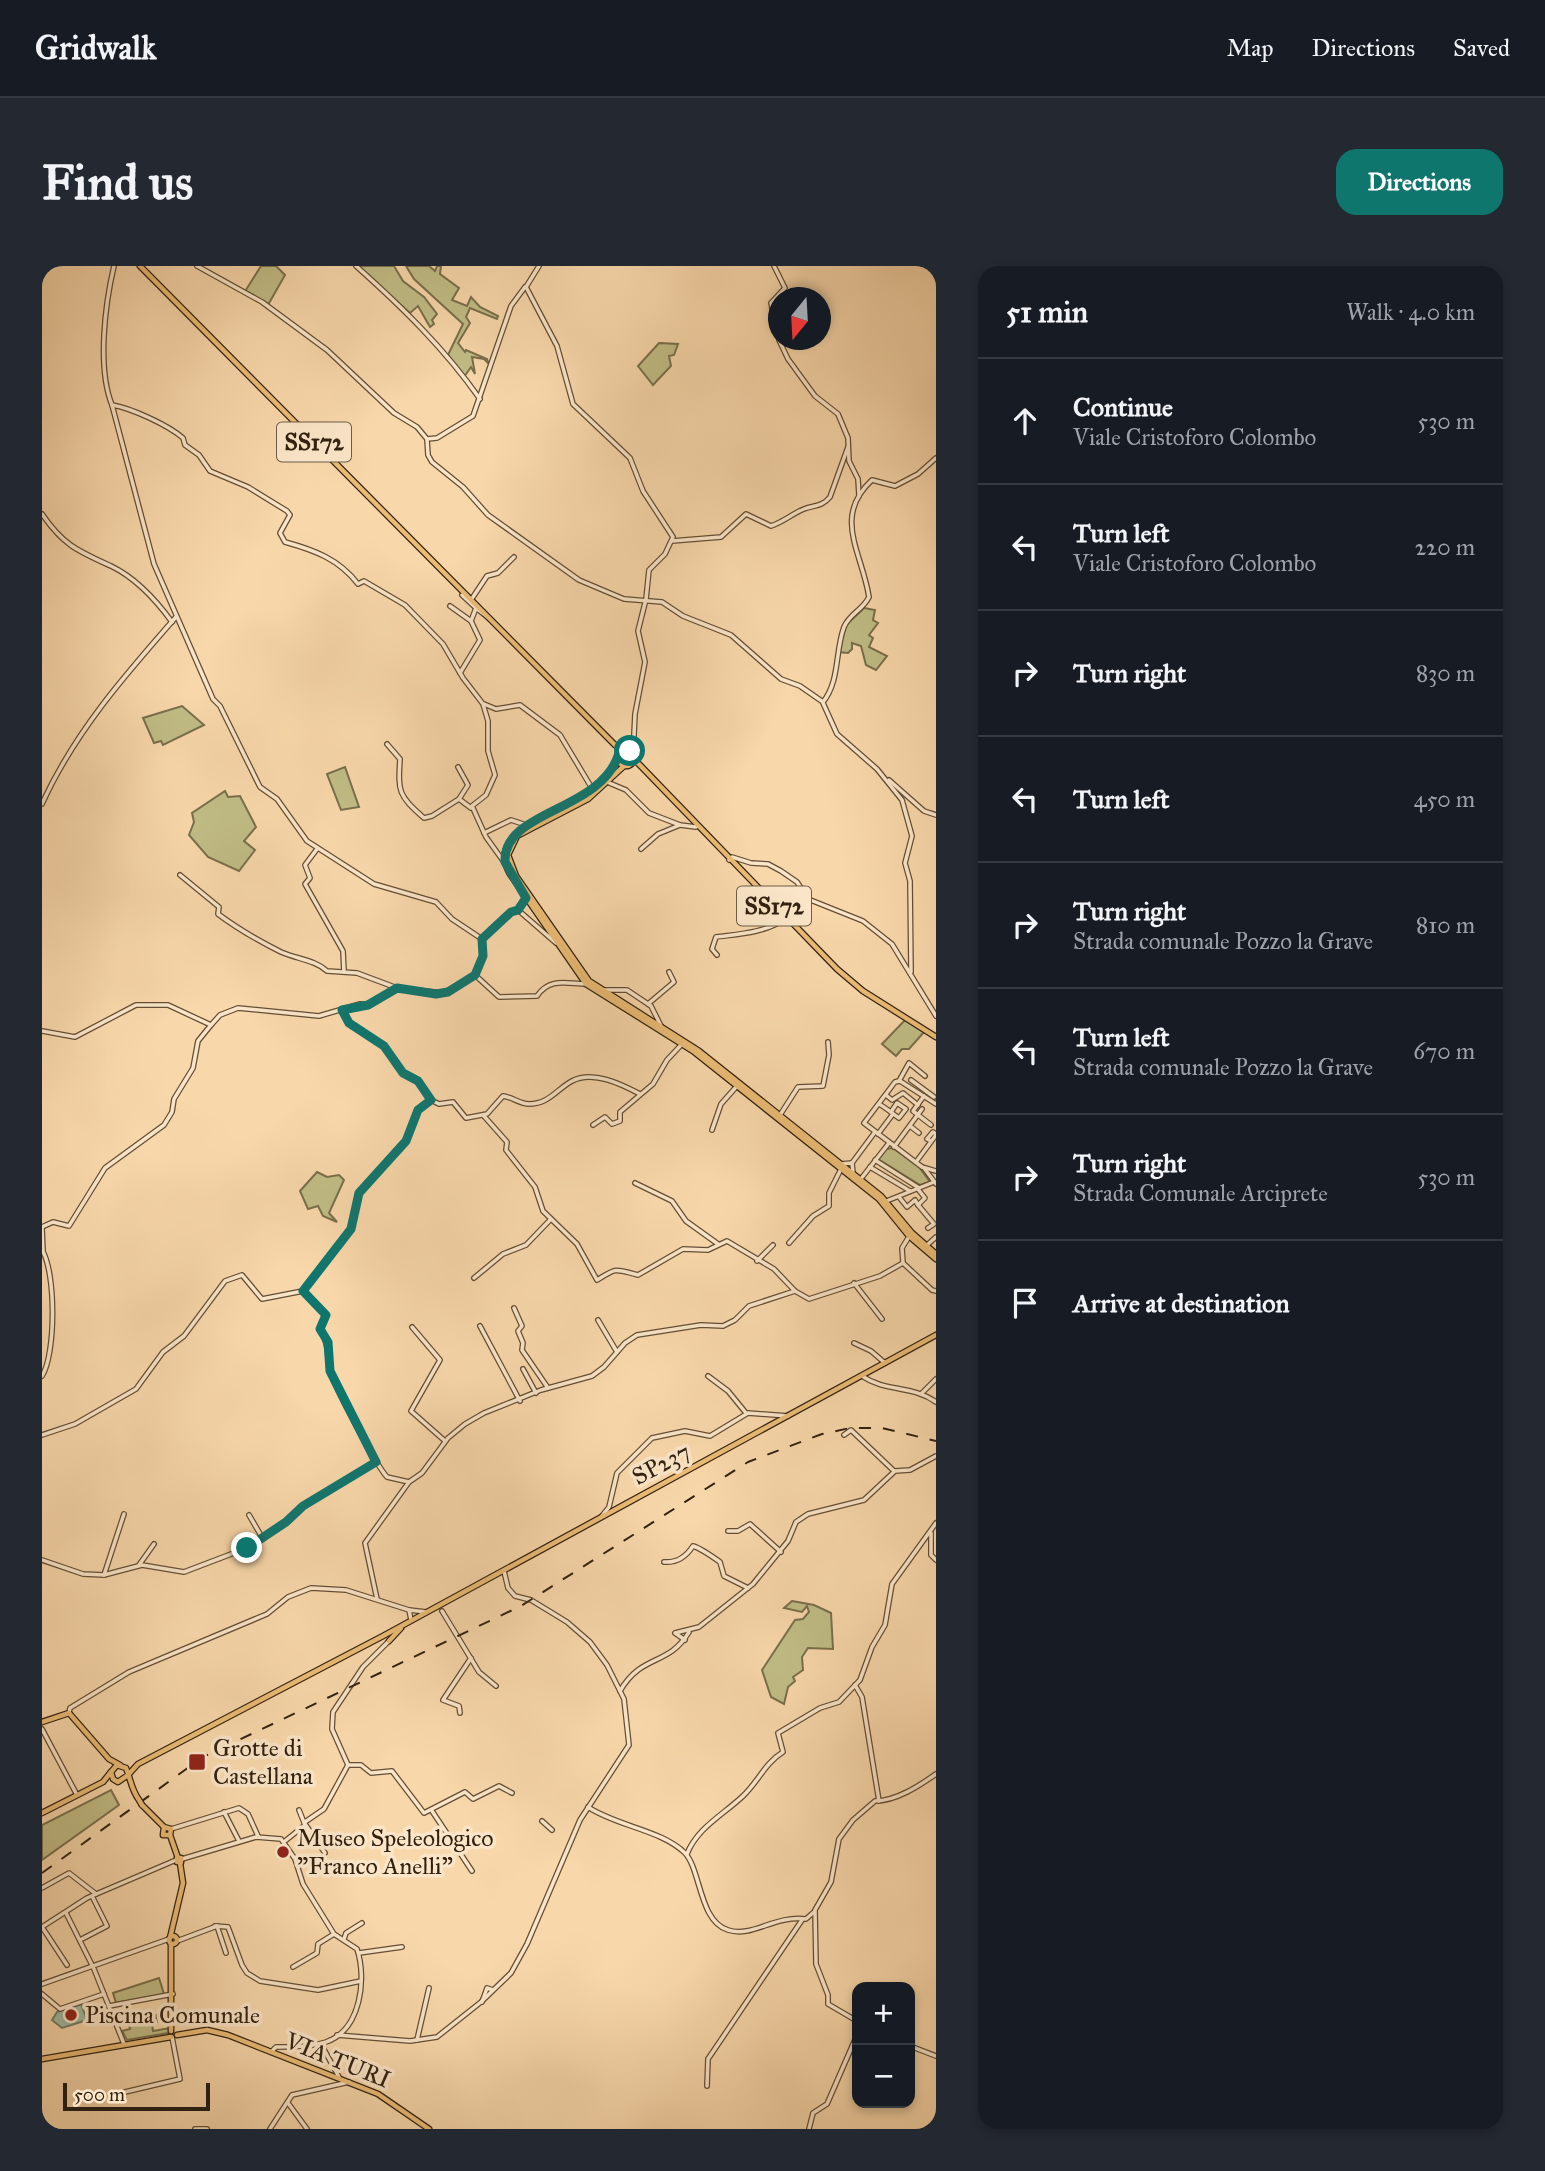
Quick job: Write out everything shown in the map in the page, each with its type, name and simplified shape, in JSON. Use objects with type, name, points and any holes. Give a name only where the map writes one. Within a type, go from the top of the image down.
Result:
[{"type":"main road","name":"SS172","points":[[140,266],[615,745],[626,750]]},
{"type":"main road","name":"SS172","points":[[615,745],[618,757]]},
{"type":"main road","points":[[792,1127],[684,1042],[661,1026],[588,982],[516,876],[508,855],[517,836],[579,805],[609,783],[633,757],[626,750],[593,790],[526,825],[509,839],[505,862],[526,898],[556,943],[588,982],[684,1042],[737,1086],[792,1127],[885,1202],[911,1234],[936,1256]]},
{"type":"main road","points":[[618,757],[626,766]]},
{"type":"main road","name":"SS172","points":[[633,757],[641,770],[696,827],[863,991],[936,1037]]},
{"type":"main road","name":"SS172","points":[[626,766],[641,770]]},
{"type":"main road","points":[[841,1166],[853,1173],[859,1181]]},
{"type":"main road","points":[[911,1234],[936,1256]]},
{"type":"main road","name":"SP237","points":[[394,1631],[411,1620],[414,1613],[437,1605],[936,1335]]},
{"type":"main road","points":[[42,1813],[103,1782],[117,1781],[128,1775],[138,1764],[394,1631]]},
{"type":"main road","points":[[389,1641],[394,1631]]},
{"type":"main road","points":[[388,1633],[389,1641]]},
{"type":"main road","points":[[42,1722],[69,1713],[109,1759],[121,1765],[128,1775],[131,1789],[164,1827],[162,1833],[171,1832],[183,1883],[172,1927],[174,2034]]},
{"type":"main road","points":[[109,1759],[117,1781],[131,1789]]},
{"type":"main road","points":[[103,1782],[121,1765],[138,1764]]},
{"type":"main road","name":"VIA TURI","points":[[124,2045],[174,2034],[218,2032],[389,2099],[429,2129]]},
{"type":"main road","points":[[42,2059],[124,2045]]},
{"type":"street","points":[[114,266],[106,304],[106,373],[154,564],[213,699],[220,706],[260,787],[277,799],[307,841],[317,849],[374,884],[436,902],[452,919],[482,939]]},
{"type":"street","points":[[197,266],[262,302],[298,328],[394,413],[417,427],[427,439],[428,455],[432,462],[463,487],[488,515],[579,580],[624,599],[662,602],[683,616],[731,635],[781,679],[800,686],[823,702],[837,734],[924,811],[936,815]]},
{"type":"street","points":[[355,266],[412,316],[427,336],[449,355],[480,399]]},
{"type":"street","points":[[427,439],[437,438],[473,416],[510,306],[539,266]]},
{"type":"street","points":[[774,266],[784,287]]},
{"type":"street","points":[[526,287],[557,346],[573,404],[630,458],[643,491],[673,541]]},
{"type":"street","points":[[784,350],[816,396],[838,414],[848,439],[849,461],[858,479],[859,495]]},
{"type":"street","points":[[112,405],[125,408],[174,431],[210,471],[248,487],[287,511],[290,515],[280,533],[285,542],[322,552],[349,572],[358,584],[364,581],[405,606],[443,644],[483,704],[488,721],[488,751],[495,775],[493,785],[472,806],[472,810]]},
{"type":"street","points":[[673,541],[721,537],[746,514],[771,526],[791,519],[805,508],[825,503],[830,497],[848,447]]},
{"type":"street","points":[[823,702],[832,684],[847,620],[862,608],[869,597],[849,520],[859,495],[872,480],[895,486],[918,474],[936,458]]},
{"type":"street","points":[[42,514],[57,537],[113,567],[149,593],[172,622]]},
{"type":"street","points":[[633,757],[645,662],[638,631],[646,599],[649,569],[665,554],[673,541]]},
{"type":"street","points":[[471,600],[487,576],[498,573],[514,557]]},
{"type":"street","points":[[462,595],[489,618]]},
{"type":"street","points":[[450,606],[471,621],[479,642],[460,673]]},
{"type":"street","points":[[471,621],[475,608]]},
{"type":"street","points":[[42,804],[75,741],[176,617]]},
{"type":"street","points":[[483,704],[496,709],[520,705],[542,719],[560,735],[593,790]]},
{"type":"street","points":[[387,744],[400,760],[398,779],[401,795],[424,818],[432,817],[459,799],[468,785],[458,767]]},
{"type":"street","points":[[626,750],[633,744]]},
{"type":"street","points":[[879,772],[901,800],[912,836],[905,863],[910,881],[911,972]]},
{"type":"street","points":[[609,783],[626,790],[649,813],[680,825],[696,827]]},
{"type":"street","points":[[459,799],[472,810],[484,833],[505,862]]},
{"type":"street","points":[[484,833],[511,820],[526,825]]},
{"type":"street","points":[[641,849],[658,834],[680,825]]},
{"type":"street","points":[[317,849],[305,865],[310,878],[305,884],[343,951],[344,972]]},
{"type":"street","points":[[729,860],[732,857],[751,863],[768,864],[797,882],[808,899],[863,921],[879,937],[892,944],[936,1016]]},
{"type":"street","points":[[180,875],[219,907],[218,914],[244,933],[287,954],[321,965],[327,971],[363,974],[397,988],[443,993],[475,975],[483,956],[482,939]]},
{"type":"street","points":[[482,939],[511,912],[518,910],[526,898]]},
{"type":"street","points":[[717,955],[712,949],[716,937],[743,934],[776,924],[783,920],[778,909]]},
{"type":"street","points":[[518,910],[556,943]]},
{"type":"street","points":[[648,1004],[674,982],[669,972]]},
{"type":"street","points":[[475,975],[489,991],[503,998],[537,996],[544,987],[562,981],[588,982]]},
{"type":"street","points":[[42,1376],[50,1363],[53,1293],[51,1269],[43,1250],[42,1228],[53,1223],[69,1226],[105,1168],[164,1125],[172,1112],[174,1099],[193,1068],[198,1041],[211,1025],[226,1013],[250,1007],[319,1016],[368,1005],[397,988]]},
{"type":"street","points":[[603,990],[627,990],[648,1004],[661,1026]]},
{"type":"street","points":[[42,1031],[75,1037],[135,1005],[168,1005],[211,1025]]},
{"type":"street","points":[[342,1010],[349,1023],[384,1046],[403,1073],[418,1081],[431,1100],[439,1104],[453,1102],[466,1118],[484,1115],[492,1110],[503,1096],[524,1103],[537,1102],[551,1098],[570,1082],[590,1077],[617,1083],[640,1094]]},
{"type":"street","points":[[593,1125],[605,1117],[612,1124],[620,1121],[620,1112],[653,1084],[667,1060],[684,1042]]},
{"type":"street","points":[[780,1115],[798,1087],[823,1086],[830,1055],[828,1042]]},
{"type":"street","points":[[925,1076],[909,1063],[899,1081],[864,1124],[916,1162],[934,1181]]},
{"type":"street","points":[[911,1080],[924,1096],[936,1104]]},
{"type":"street","points":[[899,1081],[916,1086],[934,1097]]},
{"type":"street","points":[[712,1130],[722,1103],[737,1086]]},
{"type":"street","points":[[886,1095],[892,1100],[903,1093],[918,1105]]},
{"type":"street","points":[[924,1096],[913,1111],[931,1125]]},
{"type":"street","points":[[42,1435],[75,1424],[136,1388],[163,1352],[172,1348],[190,1329],[225,1281],[242,1275],[262,1298],[303,1291],[351,1229],[359,1193],[406,1141],[418,1110],[431,1100]]},
{"type":"street","points":[[789,1243],[813,1216],[829,1206],[830,1193],[841,1166],[852,1163],[892,1113],[879,1103]]},
{"type":"street","points":[[894,1147],[922,1109]]},
{"type":"street","points":[[484,1115],[507,1142],[506,1149],[535,1186],[543,1211],[578,1244],[597,1280],[610,1270],[626,1269],[638,1275],[681,1250],[708,1251],[718,1244],[729,1242],[774,1269],[794,1291],[809,1299],[832,1294],[853,1283],[880,1276],[903,1263]]},
{"type":"street","points":[[910,1126],[919,1133]]},
{"type":"street","points":[[916,1162],[935,1137]]},
{"type":"street","points":[[859,1181],[889,1143]]},
{"type":"street","points":[[875,1160],[918,1188],[925,1198],[918,1205]]},
{"type":"street","points":[[852,1163],[853,1173]]},
{"type":"street","points":[[870,1167],[910,1191]]},
{"type":"street","points":[[922,1167],[935,1170],[934,1181]]},
{"type":"street","points":[[885,1202],[934,1181]]},
{"type":"street","points":[[635,1183],[673,1202],[686,1221],[718,1244]]},
{"type":"street","points":[[898,1196],[907,1207],[915,1200],[934,1224],[928,1228]]},
{"type":"street","points":[[931,1220],[936,1215]]},
{"type":"street","points":[[474,1278],[503,1254],[526,1245],[551,1219]]},
{"type":"street","points":[[911,1234],[902,1248],[903,1263],[936,1291]]},
{"type":"street","points":[[926,1246],[936,1237]]},
{"type":"street","points":[[757,1261],[773,1245]]},
{"type":"street","points":[[853,1283],[882,1319]]},
{"type":"street","points":[[303,1291],[326,1315],[320,1329],[328,1342],[330,1371],[376,1462],[387,1477],[409,1482]]},
{"type":"street","points":[[377,1599],[365,1543],[409,1482],[422,1473],[445,1441],[484,1413],[548,1388],[592,1376],[625,1343],[645,1331],[723,1325],[735,1320],[749,1306],[794,1291]]},
{"type":"street","points":[[514,1308],[522,1325],[519,1331],[522,1350],[548,1388]]},
{"type":"street","points":[[598,1320],[617,1352]]},
{"type":"street","points":[[480,1326],[520,1401]]},
{"type":"street","points":[[412,1327],[440,1360],[411,1411],[445,1441]]},
{"type":"street","points":[[855,1343],[876,1354],[885,1363]]},
{"type":"street","points":[[523,1369],[536,1393]]},
{"type":"street","points":[[862,1376],[886,1386],[905,1387],[936,1402]]},
{"type":"street","points":[[708,1377],[729,1392],[746,1413]]},
{"type":"street","points":[[922,1393],[936,1379]]},
{"type":"street","points":[[601,1517],[609,1507],[617,1473],[652,1438],[685,1431],[710,1436],[746,1413],[788,1416]]},
{"type":"street","points":[[844,1435],[851,1430],[894,1471]]},
{"type":"street","points":[[620,1691],[635,1670],[646,1662],[662,1658],[685,1640],[689,1632],[748,1588],[781,1552],[796,1522],[808,1514],[864,1500],[894,1471],[910,1470],[936,1456]]},
{"type":"street","points":[[42,1560],[83,1574],[104,1575],[155,1565],[184,1572],[247,1548],[263,1539],[303,1506],[376,1462]]},
{"type":"street","points":[[104,1575],[124,1514]]},
{"type":"street","points":[[249,1516],[263,1539]]},
{"type":"street","points":[[728,1531],[738,1531],[750,1524],[781,1552]]},
{"type":"street","points":[[935,1527],[929,1535],[932,1557],[936,1560]]},
{"type":"street","points":[[687,1854],[695,1837],[743,1796],[768,1762],[783,1752],[778,1733],[820,1708],[839,1702],[855,1685],[867,1667],[872,1647],[885,1625],[892,1584],[935,1527]]},
{"type":"street","points":[[139,1566],[153,1545]]},
{"type":"street","points":[[664,1562],[673,1563],[684,1557],[693,1546],[700,1548],[708,1557],[720,1562],[724,1576],[748,1588]]},
{"type":"street","points":[[337,2035],[417,2040],[438,2037],[481,2002],[516,1967],[588,1807],[630,1740],[624,1699],[607,1665],[590,1642],[567,1622],[531,1600],[515,1596],[509,1588],[504,1569]]},
{"type":"street","points":[[69,1713],[70,1708],[129,1672],[267,1614],[288,1597],[311,1588],[346,1591],[414,1613]]},
{"type":"street","points":[[437,1605],[479,1672],[496,1686]]},
{"type":"street","points":[[427,1610],[442,1611]]},
{"type":"street","points":[[685,1640],[675,1633],[689,1632]]},
{"type":"street","points":[[348,1765],[332,1730],[333,1712],[368,1660],[389,1641]]},
{"type":"street","points":[[460,1713],[459,1706],[443,1700],[471,1658]]},
{"type":"street","points":[[855,1685],[862,1697],[881,1801]]},
{"type":"street","points":[[42,1729],[77,1795]]},
{"type":"street","points":[[348,1765],[361,1765],[371,1773],[392,1772],[424,1813],[465,1792],[471,1799],[499,1786],[512,1793]]},
{"type":"street","points":[[285,1841],[324,1809],[348,1765]]},
{"type":"street","points":[[707,2086],[708,2059],[802,1920],[815,1910],[831,1882],[839,1839],[853,1820],[872,1803],[910,1791],[936,1774]]},
{"type":"street","points":[[588,1807],[623,1826],[650,1833],[687,1854],[703,1899],[714,1921],[721,1928],[745,1933],[780,1919],[802,1920]]},
{"type":"street","points":[[171,1832],[235,1808],[245,1811],[257,1837]]},
{"type":"street","points":[[299,1810],[325,1853]]},
{"type":"street","points":[[432,1811],[472,1871]]},
{"type":"street","points":[[224,1812],[240,1842]]},
{"type":"street","points":[[542,1821],[552,1830]]},
{"type":"street","points":[[67,1965],[42,1927],[94,1895],[179,1860],[257,1837],[275,1836],[285,1841],[303,1884],[334,1934],[353,1944],[358,1953],[361,1981],[358,2007],[337,2035],[321,2043],[276,2047],[271,2052]]},
{"type":"street","points":[[42,1888],[69,1873],[94,1895],[107,1926],[80,1940]]},
{"type":"street","points":[[815,1910],[816,1969],[828,1995],[828,2004],[852,2018]]},
{"type":"street","points":[[66,1913],[93,1967],[124,2045]]},
{"type":"street","points":[[344,1939],[346,1933],[362,1923]]},
{"type":"street","points":[[215,1926],[219,1929],[226,1953]]},
{"type":"street","points":[[42,1984],[215,1926],[228,1927],[247,1973],[260,1981],[318,1990],[361,1981]]},
{"type":"street","points":[[293,1967],[317,1953],[318,1944],[334,1934]]},
{"type":"street","points":[[358,1953],[402,1947]]},
{"type":"street","points":[[417,2040],[429,1987]]},
{"type":"street","points":[[42,1994],[60,2009],[104,1994]]},
{"type":"street","points":[[109,2006],[173,1994]]},
{"type":"street","points":[[125,2092],[180,2079],[174,2034]]},
{"type":"street","points":[[321,2043],[340,2079]]},
{"type":"street","points":[[809,2129],[813,2113],[827,2104],[853,2045]]},
{"type":"street","points":[[915,2048],[936,2056]]},
{"type":"street","points":[[270,2129],[292,2095],[349,2082]]},
{"type":"street","points":[[288,2103],[307,2129]]},
{"type":"street","points":[[195,2129],[208,2129]]},
{"type":"shaded area","points":[[261,266],[276,266],[285,275],[268,305],[244,293]]},
{"type":"shaded area","points":[[356,266],[394,266],[403,281],[424,297],[437,314],[432,320],[434,324],[430,327],[418,306],[410,313]]},
{"type":"shaded area","points":[[406,266],[429,266],[435,271],[437,266],[441,266],[440,274],[459,288],[452,300],[467,306],[471,297],[480,307],[498,316],[497,319],[470,308],[466,317],[470,323],[458,343],[465,352],[466,350],[487,359],[489,364],[484,359],[472,357],[475,374],[471,367],[464,377],[448,355],[463,324],[414,279]]},
{"type":"shaded area","points":[[659,343],[678,344],[674,355],[669,356],[671,366],[653,385],[638,366]]},
{"type":"shaded area","points":[[864,608],[875,610],[873,620],[878,623],[869,635],[873,638],[869,647],[887,656],[876,670],[866,665],[861,646],[852,643],[852,649],[848,653],[838,652],[845,626]]},
{"type":"shaded area","points":[[182,706],[204,725],[163,745],[161,741],[154,743],[143,718]]},
{"type":"shaded area","points":[[345,767],[359,807],[341,810],[327,774]]},
{"type":"shaded area","points":[[225,791],[228,797],[240,796],[256,827],[244,841],[255,850],[239,871],[208,857],[189,835],[194,822],[192,813]]},
{"type":"shaded area","points":[[906,1019],[925,1031],[909,1049],[902,1049],[896,1056],[882,1044]]},
{"type":"shaded area","points":[[893,1148],[919,1167],[930,1182],[920,1185],[878,1159],[886,1149]]},
{"type":"shaded area","points":[[317,1172],[327,1177],[339,1175],[344,1180],[329,1213],[337,1222],[323,1216],[318,1206],[308,1209],[300,1191]]},
{"type":"shaded area","points":[[792,1601],[814,1605],[831,1613],[833,1649],[808,1648],[802,1657],[803,1670],[793,1677],[795,1681],[788,1687],[784,1704],[771,1697],[762,1670],[795,1620],[803,1619],[809,1612],[807,1606],[802,1612],[784,1608]]},
{"type":"shaded area","points":[[111,1790],[119,1805],[42,1860],[42,1825]]},
{"type":"shaded area","points":[[159,1978],[164,1994],[116,2003],[113,1993]]},
{"type":"shaded area","name":"Piscina Comunale","points":[[81,2004],[87,2020],[62,2028],[52,2020],[57,2012]]},
{"type":"shaded area","points":[[150,2010],[151,2016],[156,2015],[157,2022],[152,2023],[153,2031],[170,2028],[168,2033],[127,2040],[122,2031],[130,2029],[127,2016]]},
{"type":"railway","points":[[42,1873],[203,1757],[521,1606],[748,1462],[822,1434],[850,1428],[882,1428],[936,1441]]},
{"type":"place","name":"Grotte di Castellana","points":[[197,1762]]},
{"type":"place","name":"Museo Speleologico \"Franco Anelli\"","points":[[283,1852]]},
{"type":"place","name":"Piscina Comunale","points":[[71,2015]]},
{"type":"route","points":[[247,1548],[267,1537],[303,1506],[376,1462],[330,1371],[328,1342],[320,1329],[327,1317],[303,1291],[329,1261],[351,1229],[359,1193],[406,1141],[418,1110],[431,1100],[418,1081],[403,1073],[398,1062],[384,1046],[349,1023],[342,1010],[360,1004],[368,1005],[397,988],[433,994],[448,992],[475,975],[483,956],[482,939],[511,912],[518,910],[526,898],[506,868],[505,849],[509,839],[519,829],[589,794],[618,762],[619,753],[630,751]]}]
